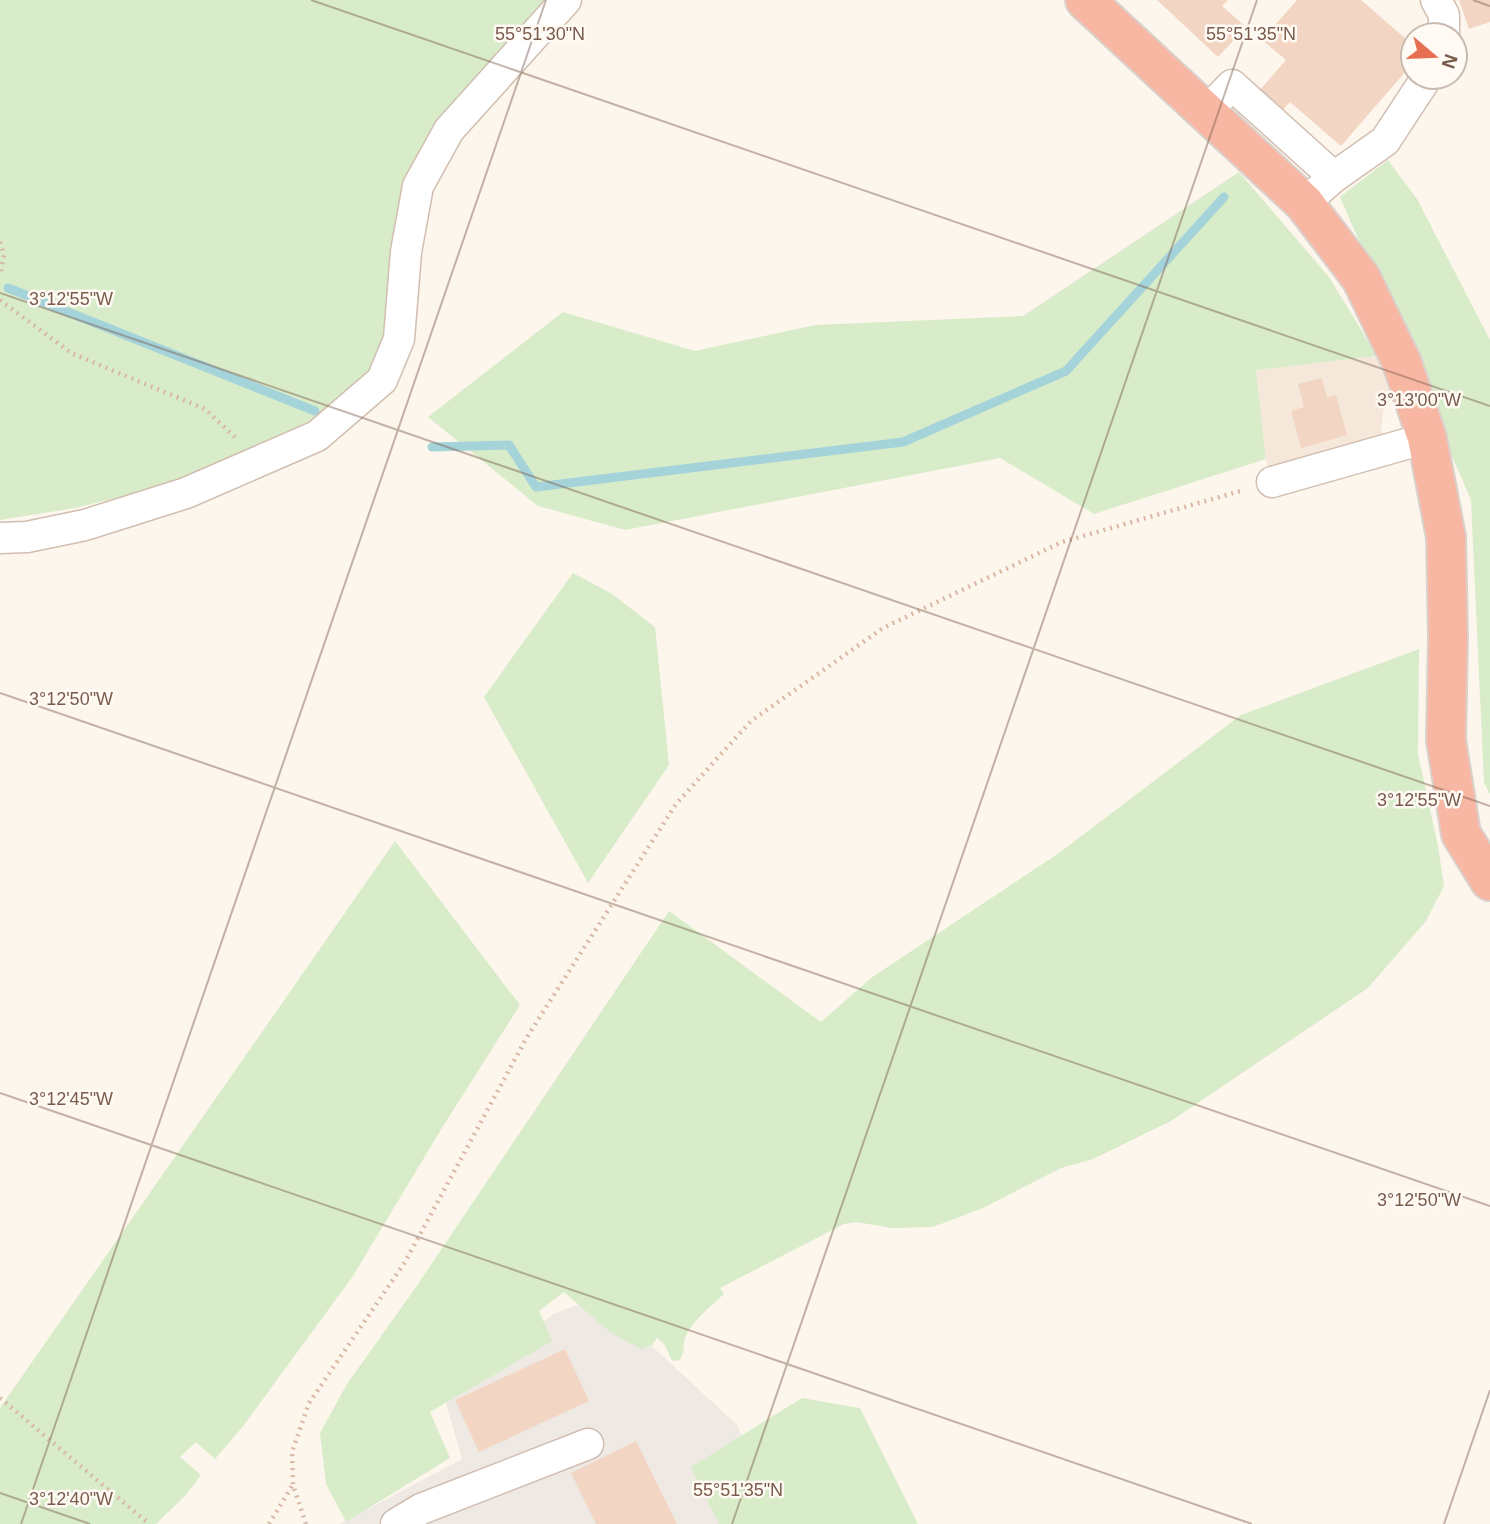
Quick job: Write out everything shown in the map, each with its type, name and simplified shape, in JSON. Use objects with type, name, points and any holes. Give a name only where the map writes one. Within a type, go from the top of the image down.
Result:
[{"type":"highway","points":[[1085,0],[1304,203],[1361,278],[1402,363],[1427,438],[1446,537],[1446,740],[1461,834],[1490,881]]},
{"type":"street","points":[[0,538],[27,537],[85,526],[186,493],[317,436],[382,380],[399,340],[407,252],[418,186],[449,130],[566,0]]},
{"type":"street","points":[[1436,0],[1444,15],[1444,21]]},
{"type":"street","points":[[1206,112],[1232,85],[1334,177]]},
{"type":"street","points":[[1304,203],[1334,177],[1385,141],[1418,91]]},
{"type":"street","points":[[1272,482],[1427,438]]},
{"type":"street","points":[[396,1524],[421,1510],[588,1444]]},
{"type":"path","points":[[0,242],[4,254],[0,276]]},
{"type":"path","points":[[0,300],[71,354],[205,410],[250,450],[257,462]]},
{"type":"path","points":[[306,1524],[293,1485],[292,1452],[309,1403],[404,1262],[527,1037],[676,804],[751,721],[883,628],[1062,542],[1272,482]]},
{"type":"path","points":[[0,1398],[149,1524]]},
{"type":"path","points":[[269,1524],[293,1485]]},
{"type":"shaded area","points":[[1377,356],[1391,398],[1383,412],[1381,429],[1385,450],[1275,491],[1266,459],[1256,370]]},
{"type":"shaded area","points":[[599,1297],[737,1425],[781,1524],[340,1524],[462,1459],[445,1400],[553,1314]]},
{"type":"green space","points":[[0,0],[554,0],[411,169],[390,247],[390,338],[375,373],[319,416],[169,485],[75,508],[0,520]]},
{"type":"green space","points":[[1388,160],[1417,199],[1490,340],[1490,794],[1484,783],[1471,500],[1340,197]]},
{"type":"green space","points":[[1239,172],[1329,277],[1377,356],[1256,370],[1266,459],[1094,514],[1000,458],[625,530],[538,506],[428,417],[563,312],[695,351],[815,325],[1023,316]]},
{"type":"green space","points":[[573,573],[612,594],[655,627],[669,765],[588,883],[484,697]]},
{"type":"green space","points":[[1419,649],[1418,754],[1444,886],[1426,921],[1368,988],[1171,1121],[1093,1159],[1061,1168],[983,1208],[933,1227],[892,1228],[856,1222],[844,1224],[720,1288],[724,1294],[687,1332],[680,1360],[672,1361],[665,1345],[657,1338],[652,1345],[641,1349],[611,1333],[564,1292],[539,1311],[552,1341],[430,1412],[450,1458],[346,1522],[326,1484],[320,1433],[347,1384],[416,1287],[669,911],[821,1022],[871,978],[1059,853],[1241,715]]},
{"type":"green space","points":[[395,841],[520,1005],[353,1276],[244,1425],[215,1459],[196,1442],[180,1457],[201,1475],[186,1495],[156,1524],[0,1524],[0,1408]]},
{"type":"green space","points":[[802,1398],[860,1408],[918,1524],[719,1524],[691,1467]]},
{"type":"building","points":[[1157,0],[1228,0],[1222,6],[1246,27],[1218,57]]},
{"type":"building","points":[[1297,0],[1361,0],[1399,33],[1399,79],[1341,146],[1290,102],[1282,111],[1259,91],[1286,60],[1262,40]]},
{"type":"building","points":[[1459,0],[1490,0],[1490,22],[1469,29],[1469,21],[1466,21]]},
{"type":"building","points":[[1322,378],[1327,398],[1336,395],[1347,435],[1301,448],[1291,411],[1304,407],[1298,384]]},
{"type":"building","points":[[565,1349],[589,1401],[479,1452],[455,1400]]},
{"type":"building","points":[[636,1441],[677,1524],[596,1524],[571,1473]]},
{"type":"waterway","points":[[432,447],[509,445],[536,487],[903,442],[1066,371],[1224,197]]},
{"type":"waterway","points":[[8,288],[315,411]]}]
